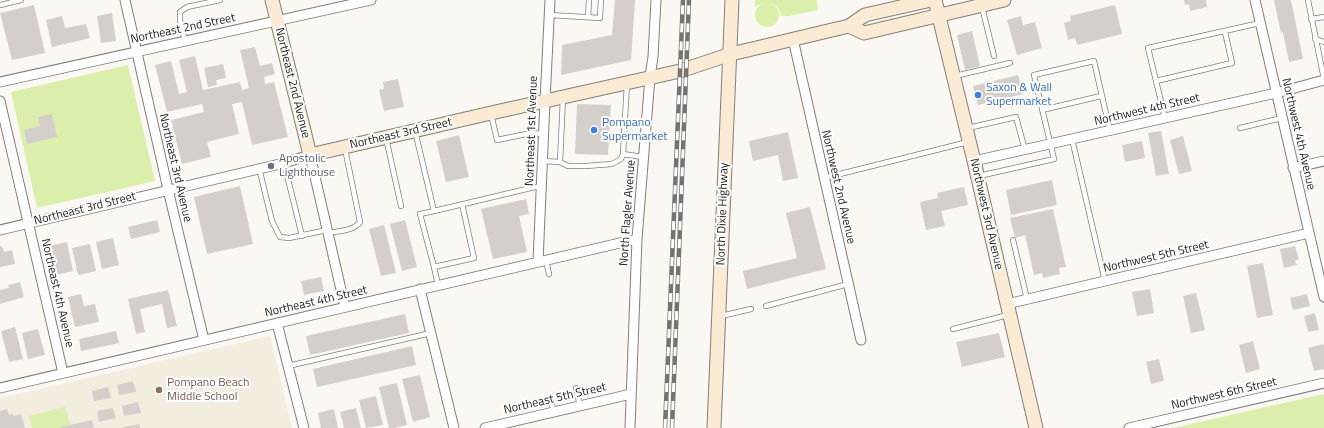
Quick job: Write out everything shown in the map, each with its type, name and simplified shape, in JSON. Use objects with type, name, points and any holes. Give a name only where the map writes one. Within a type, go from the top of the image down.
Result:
[{"type":"street","name":"Northeast 3rd Avenue","points":[[125,0],[204,340]]},
{"type":"street","name":"Northeast 2nd Avenue","points":[[272,0],[345,307]]},
{"type":"street","name":"Northeast 2nd Street","points":[[0,82],[371,0]]},
{"type":"street","name":"Northeast 1st Avenue","points":[[542,261],[542,187],[550,0]]},
{"type":"street","name":"North Flagler Avenue","points":[[630,428],[637,239],[650,77],[653,57],[656,0]]},
{"type":"street","name":"North Dixie Highway","points":[[714,428],[732,0]]},
{"type":"street","points":[[849,26],[865,15],[931,0]]},
{"type":"street","name":"Northwest 3rd Avenue","points":[[935,0],[978,176],[1036,428]]},
{"type":"street","points":[[849,26],[864,32],[1004,0]]},
{"type":"street","name":"Northwest 4th Avenue","points":[[1255,0],[1309,233],[1321,268],[1324,297]]},
{"type":"street","name":"Northeast 3rd Street","points":[[0,230],[168,189],[284,163],[310,155],[687,69],[730,54],[849,26]]},
{"type":"street","name":"Northwest 2nd Avenue","points":[[793,39],[861,340]]},
{"type":"street","name":"Northwest 4th Street","points":[[974,162],[1276,93],[1324,79]]},
{"type":"street","name":"Northeast 4th Avenue","points":[[0,101],[2,123],[28,223],[63,373]]},
{"type":"street","points":[[1293,168],[1324,161]]},
{"type":"street","name":"Northwest 5th Street","points":[[1009,309],[1027,299],[1309,233]]},
{"type":"street","name":"Northeast 4th Street","points":[[0,388],[637,239]]},
{"type":"street","points":[[420,289],[454,428]]},
{"type":"street","points":[[277,323],[304,428]]},
{"type":"street","name":"Northwest 6th Street","points":[[1129,428],[1149,426],[1324,382]]},
{"type":"street","name":"Northeast 5th Street","points":[[485,428],[631,394]]},
{"type":"lane","points":[[0,5],[9,1],[21,0]]},
{"type":"lane","points":[[185,41],[180,20],[180,12],[187,7],[220,0]]},
{"type":"lane","points":[[588,17],[589,0]]},
{"type":"lane","points":[[550,15],[600,18],[601,0]]},
{"type":"lane","points":[[1308,0],[1324,79]]},
{"type":"lane","points":[[982,5],[994,56]]},
{"type":"lane","points":[[1311,19],[1324,17]]},
{"type":"lane","points":[[1165,118],[1148,48],[1260,23]]},
{"type":"lane","points":[[1156,81],[1232,63],[1225,32]]},
{"type":"lane","points":[[1316,39],[1324,42]]},
{"type":"lane","points":[[978,176],[1054,159],[1034,75],[1094,61],[1110,131]]},
{"type":"lane","points":[[954,76],[1010,63]]},
{"type":"lane","points":[[543,161],[560,162],[568,166],[586,166],[612,164],[621,160],[623,154],[627,82]]},
{"type":"lane","points":[[1042,110],[1101,96]]},
{"type":"lane","points":[[560,162],[564,97]]},
{"type":"lane","points":[[491,113],[497,140],[531,133],[544,134]]},
{"type":"lane","points":[[966,128],[1016,116],[1025,150]]},
{"type":"lane","points":[[1240,128],[1282,118]]},
{"type":"lane","points":[[415,131],[434,211]]},
{"type":"lane","points":[[386,138],[402,206]]},
{"type":"lane","points":[[1072,139],[1105,281]]},
{"type":"lane","points":[[824,178],[969,142]]},
{"type":"lane","points":[[259,168],[272,221],[280,237],[289,238],[353,228],[358,225],[360,218],[344,148]]},
{"type":"lane","points":[[623,154],[644,157]]},
{"type":"lane","points":[[284,163],[302,236]]},
{"type":"lane","points":[[438,285],[420,214],[535,187],[542,187]]},
{"type":"lane","points":[[434,267],[474,258],[462,204]]},
{"type":"lane","points":[[1013,240],[1027,299]]},
{"type":"lane","points":[[542,261],[549,274]]},
{"type":"lane","points":[[766,306],[848,284]]},
{"type":"lane","points":[[719,316],[751,309]]},
{"type":"lane","points":[[954,329],[1009,309]]},
{"type":"lane","points":[[288,366],[431,333]]},
{"type":"lane","points":[[576,388],[580,406]]},
{"type":"lane","points":[[550,398],[554,412]]},
{"type":"shaded area","name":"Pompano Beach Middle School","points":[[270,336],[292,428],[0,428],[0,398]]},
{"type":"green space","points":[[755,0],[817,0],[818,10],[789,16],[781,16],[780,11],[775,5],[763,3],[755,7]]},
{"type":"green space","points":[[767,3],[775,7],[779,15],[775,23],[767,27],[759,23],[755,15],[759,7]]},
{"type":"green space","points":[[128,65],[155,181],[37,208],[11,92]]},
{"type":"green space","points":[[1324,394],[1324,428],[1173,428]]},
{"type":"green space","points":[[65,407],[70,425],[59,428],[32,428],[29,416]]},
{"type":"building","points":[[615,0],[635,0],[631,60],[561,75],[562,45],[612,35]]},
{"type":"building","points":[[1184,0],[1206,0],[1207,7],[1190,11],[1189,4],[1185,5]]},
{"type":"building","points":[[1274,0],[1291,0],[1303,59],[1289,62],[1283,32],[1281,33]]},
{"type":"building","points":[[34,5],[45,53],[12,60],[0,13]]},
{"type":"building","points":[[1115,5],[1122,34],[1077,45],[1075,38],[1068,40],[1064,23],[1071,21],[1070,16]]},
{"type":"building","points":[[112,13],[116,41],[101,43],[97,16]]},
{"type":"building","points":[[62,16],[65,28],[86,24],[90,38],[52,47],[46,20]]},
{"type":"building","points":[[1021,16],[1023,25],[1035,22],[1042,48],[1017,55],[1007,20]]},
{"type":"building","points":[[972,31],[980,66],[965,70],[957,35]]},
{"type":"building","points":[[255,47],[260,66],[272,63],[275,74],[264,77],[265,84],[274,82],[288,137],[252,145],[242,102],[232,104],[239,134],[207,142],[211,157],[182,164],[171,120],[204,112],[202,104],[167,112],[155,65],[171,61],[179,94],[187,92],[179,60],[195,56],[203,90],[240,82],[242,90],[249,88],[240,50]]},
{"type":"building","points":[[223,64],[226,78],[216,80],[217,85],[208,87],[204,68]]},
{"type":"building","points":[[1018,75],[1023,94],[978,105],[973,86]]},
{"type":"building","points":[[398,79],[404,107],[384,111],[379,90],[384,89],[383,82]]},
{"type":"building","points":[[577,104],[611,105],[608,155],[575,154]]},
{"type":"building","points":[[52,114],[57,137],[27,144],[24,130],[40,126],[38,117]]},
{"type":"building","points":[[1161,131],[1169,174],[1156,176],[1148,133]]},
{"type":"building","points":[[788,132],[798,178],[783,181],[778,155],[753,161],[749,141]]},
{"type":"building","points":[[459,135],[469,177],[446,182],[436,141]]},
{"type":"building","points":[[1183,136],[1192,171],[1179,174],[1170,140]]},
{"type":"building","points":[[1142,141],[1145,158],[1125,162],[1122,145]]},
{"type":"building","points":[[1052,180],[1057,205],[1011,215],[1006,190]]},
{"type":"building","points":[[240,186],[253,244],[207,254],[194,197]]},
{"type":"building","points":[[964,187],[968,205],[941,211],[945,226],[926,230],[920,202],[938,198],[937,193]]},
{"type":"building","points":[[526,199],[529,214],[519,216],[527,252],[493,259],[481,209]]},
{"type":"building","points":[[810,207],[826,269],[747,289],[743,271],[797,258],[786,213]]},
{"type":"building","points":[[1053,209],[1066,267],[1059,268],[1060,274],[1043,278],[1042,273],[1034,275],[1025,235],[1015,238],[1010,218]]},
{"type":"building","points":[[157,220],[160,232],[131,239],[128,227]]},
{"type":"building","points":[[405,220],[417,267],[402,271],[390,224]]},
{"type":"building","points":[[384,225],[396,273],[381,276],[369,229]]},
{"type":"building","points":[[113,238],[119,265],[102,269],[96,242]]},
{"type":"building","points":[[67,242],[73,271],[56,275],[49,246]]},
{"type":"building","points":[[90,244],[96,271],[78,275],[72,248]]},
{"type":"building","points":[[0,246],[2,246],[4,252],[12,250],[15,264],[0,267]]},
{"type":"building","points":[[1295,246],[1299,260],[1295,260],[1297,265],[1284,268],[1280,249]]},
{"type":"building","points":[[1263,263],[1273,315],[1257,318],[1247,266]]},
{"type":"building","points":[[321,277],[324,291],[304,295],[301,281]]},
{"type":"building","points":[[20,282],[24,297],[0,304],[0,290],[9,288],[8,285]]},
{"type":"building","points":[[1150,289],[1154,313],[1137,316],[1132,292]]},
{"type":"building","points":[[168,290],[177,326],[167,328],[162,304],[140,309],[145,332],[136,334],[128,299]]},
{"type":"building","points":[[1196,293],[1205,330],[1191,333],[1183,296]]},
{"type":"building","points":[[81,294],[84,306],[95,304],[99,322],[75,327],[68,297]]},
{"type":"building","points":[[1307,294],[1310,306],[1293,310],[1290,298]]},
{"type":"building","points":[[1315,313],[1319,330],[1308,332],[1304,316]]},
{"type":"building","points":[[405,314],[409,333],[310,355],[306,336]]},
{"type":"building","points":[[15,327],[23,359],[9,362],[1,331]]},
{"type":"building","points":[[38,329],[45,355],[28,359],[22,333]]},
{"type":"building","points":[[116,331],[119,343],[81,351],[79,339]]},
{"type":"building","points":[[999,333],[1005,357],[962,367],[956,342]]},
{"type":"building","points":[[1253,341],[1260,369],[1246,373],[1239,345]]},
{"type":"building","points":[[1324,344],[1324,369],[1314,371],[1308,348]]},
{"type":"building","points":[[412,346],[416,365],[317,387],[313,369]]},
{"type":"building","points":[[1159,359],[1164,381],[1151,384],[1146,362]]},
{"type":"building","points":[[420,375],[430,417],[413,422],[402,379]]},
{"type":"building","points":[[133,381],[136,392],[119,395],[117,385]]},
{"type":"building","points":[[397,383],[407,425],[389,428],[379,387]]},
{"type":"building","points":[[108,387],[111,398],[94,401],[92,391]]},
{"type":"building","points":[[376,396],[383,425],[366,428],[359,400]]},
{"type":"building","points":[[138,402],[141,413],[124,416],[122,406]]},
{"type":"building","points":[[113,408],[116,418],[99,422],[97,411]]},
{"type":"building","points":[[356,408],[361,428],[344,428],[340,412]]},
{"type":"building","points":[[7,409],[9,415],[13,414],[13,416],[21,414],[25,428],[0,428],[0,411]]},
{"type":"building","points":[[334,409],[338,428],[321,428],[318,413]]},
{"type":"building","points":[[92,420],[94,428],[61,428],[61,427]]},
{"type":"building","points":[[139,424],[140,428],[123,428],[123,427]]},
{"type":"railway","points":[[665,428],[683,0]]},
{"type":"railway","points":[[672,428],[689,0]]},
{"type":"place","name":"Saxon & Wall Supermarket","points":[[978,95]]},
{"type":"place","name":"Pompano Supermarket","points":[[594,130]]},
{"type":"place","name":"Apostolic Lighthouse","points":[[271,166]]},
{"type":"place","name":"Pompano Beach Middle School","points":[[159,390]]}]
